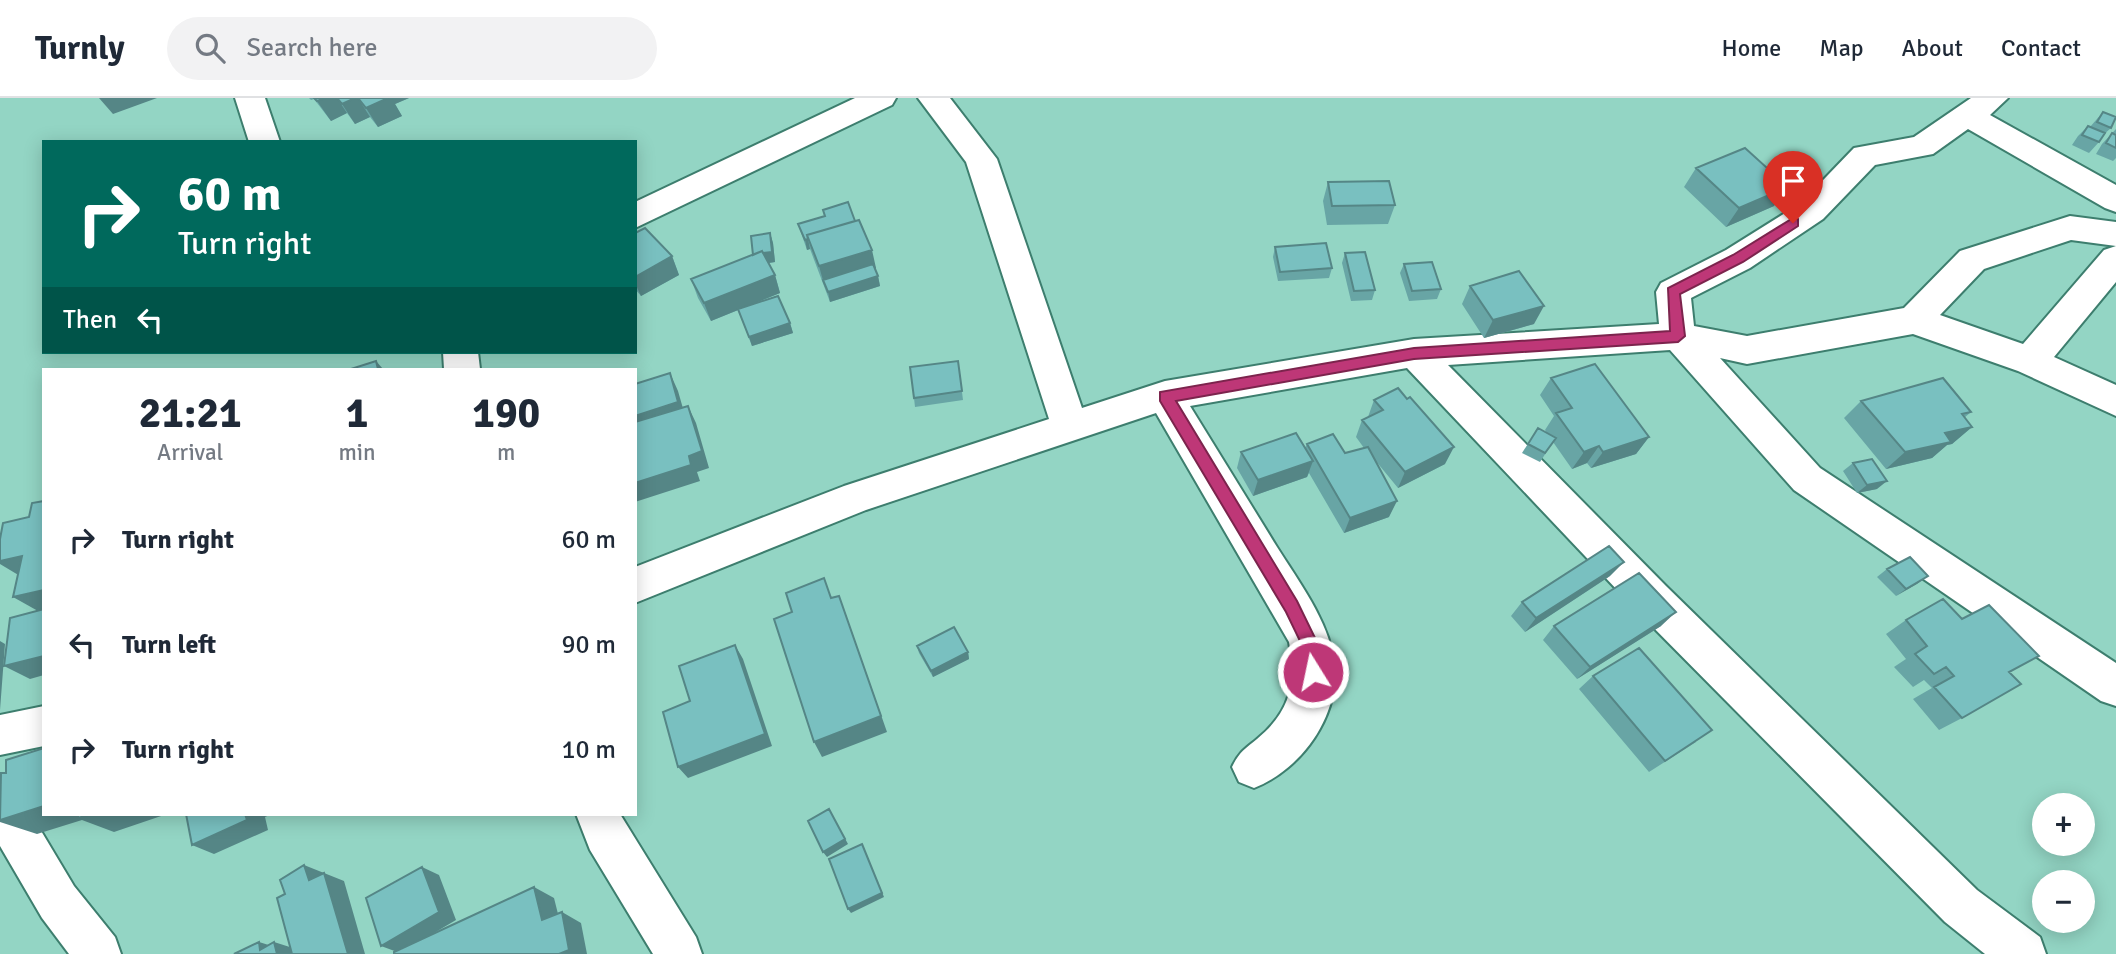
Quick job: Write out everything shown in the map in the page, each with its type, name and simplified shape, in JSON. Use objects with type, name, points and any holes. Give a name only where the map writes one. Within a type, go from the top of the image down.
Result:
[{"type":"street","points":[[250,98],[264,140]]},
{"type":"street","points":[[637,215],[881,98]]},
{"type":"street","points":[[933,98],[981,159],[1070,427]]},
{"type":"street","points":[[2116,200],[1980,107],[1922,146],[1865,156],[1812,211],[1738,259],[1673,292],[1678,336],[1807,479],[2116,687]]},
{"type":"street","points":[[1914,320],[1972,260],[2070,228],[2116,234]]},
{"type":"street","points":[[2030,361],[2116,259]]},
{"type":"street","points":[[637,584],[857,497],[1165,396],[1414,354],[1678,336],[1747,350],[1914,320],[2030,361],[2116,401]]},
{"type":"street","points":[[1414,354],[1652,599],[1951,896],[2023,954]]},
{"type":"street","points":[[1165,396],[1292,607],[1309,642],[1313,672],[1309,706],[1291,738],[1278,752],[1254,767]]},
{"type":"street","points":[[0,735],[42,726]]},
{"type":"street","points":[[0,804],[58,902],[98,954]]},
{"type":"street","points":[[599,816],[606,834],[679,954]]},
{"type":"building","points":[[337,98],[355,98],[342,104]]},
{"type":"building","points":[[358,98],[388,98],[366,108]]},
{"type":"building","points":[[2103,112],[2116,117],[2111,128],[2097,122]]},
{"type":"building","points":[[2088,126],[2105,133],[2099,142],[2082,135]]},
{"type":"building","points":[[2112,133],[2116,135],[2116,148],[2106,143]]},
{"type":"building","points":[[1745,148],[1788,187],[1739,208],[1696,168]]},
{"type":"building","points":[[1389,181],[1395,205],[1332,206],[1328,182]]},
{"type":"building","points":[[848,202],[855,221],[807,235],[808,239],[805,240],[798,224],[825,216],[823,210]]},
{"type":"building","points":[[859,220],[872,250],[819,266],[807,235]]},
{"type":"building","points":[[645,228],[672,256],[637,276],[637,232]]},
{"type":"building","points":[[770,233],[772,252],[762,251],[753,255],[751,236]]},
{"type":"building","points":[[1326,243],[1332,268],[1280,272],[1275,247]]},
{"type":"building","points":[[762,251],[775,275],[704,303],[691,279]]},
{"type":"building","points":[[1365,252],[1375,290],[1354,291],[1345,253]]},
{"type":"building","points":[[1432,262],[1441,289],[1412,291],[1404,264]]},
{"type":"building","points":[[873,264],[878,276],[828,292],[823,280]]},
{"type":"building","points":[[1519,271],[1544,306],[1493,320],[1470,286]]},
{"type":"building","points":[[778,296],[790,323],[749,337],[738,309]]},
{"type":"building","points":[[376,361],[378,368],[354,368]]},
{"type":"building","points":[[958,361],[962,391],[914,398],[910,367]]},
{"type":"building","points":[[1595,364],[1649,437],[1603,452],[1599,446],[1584,452],[1556,413],[1572,408],[1551,378]]},
{"type":"building","points":[[670,373],[678,402],[637,415],[637,383]]},
{"type":"building","points":[[1943,378],[1971,412],[1962,414],[1972,427],[1945,433],[1951,442],[1905,452],[1861,401]]},
{"type":"building","points":[[1398,388],[1407,399],[1410,397],[1454,447],[1405,472],[1362,420],[1383,410],[1374,400]]},
{"type":"building","points":[[688,406],[702,451],[689,456],[691,465],[637,482],[637,421]]},
{"type":"building","points":[[1538,428],[1556,438],[1545,453],[1528,444]]},
{"type":"building","points":[[1296,433],[1313,461],[1258,480],[1241,452]]},
{"type":"building","points":[[1333,434],[1345,453],[1368,447],[1397,501],[1350,518],[1307,444]]},
{"type":"building","points":[[1872,459],[1887,481],[1867,485],[1853,463]]},
{"type":"building","points":[[42,501],[42,590],[13,597],[22,556],[0,561],[3,523],[29,517],[32,503]]},
{"type":"building","points":[[1609,546],[1624,562],[1536,618],[1522,602]]},
{"type":"building","points":[[1910,557],[1928,576],[1906,589],[1887,569]]},
{"type":"building","points":[[1639,573],[1676,612],[1590,667],[1554,626]]},
{"type":"building","points":[[824,578],[831,598],[839,596],[881,716],[814,742],[774,619],[792,612],[786,593]]},
{"type":"building","points":[[1943,599],[1962,619],[1989,605],[2039,656],[2009,672],[2021,684],[1962,718],[1934,687],[1954,676],[1946,667],[1934,674],[1915,654],[1927,646],[1906,620]]},
{"type":"building","points":[[42,610],[42,656],[4,666],[10,618]]},
{"type":"building","points":[[954,627],[968,652],[931,671],[917,646]]},
{"type":"building","points":[[735,645],[765,734],[678,767],[663,712],[690,701],[679,666]]},
{"type":"building","points":[[1639,648],[1712,730],[1665,761],[1593,676]]},
{"type":"building","points":[[42,749],[42,807],[0,820],[1,773],[6,773],[6,760]]},
{"type":"building","points":[[829,809],[845,839],[823,852],[808,821]]},
{"type":"building","points":[[186,816],[246,816],[247,820],[192,845]]},
{"type":"building","points":[[862,844],[882,893],[848,909],[829,859]]},
{"type":"building","points":[[304,865],[309,880],[324,873],[348,954],[292,954],[277,898],[285,894],[280,880]]},
{"type":"building","points":[[422,867],[439,912],[381,946],[366,898]]},
{"type":"building","points":[[534,887],[542,920],[562,912],[569,950],[559,954],[394,954],[394,952]]},
{"type":"building","points":[[259,942],[260,950],[274,942],[277,954],[234,954]]},
{"type":"route","points":[[1313,672],[1309,642],[1292,607],[1165,396],[1414,354],[1678,336],[1673,292],[1738,259],[1793,223]]}]
